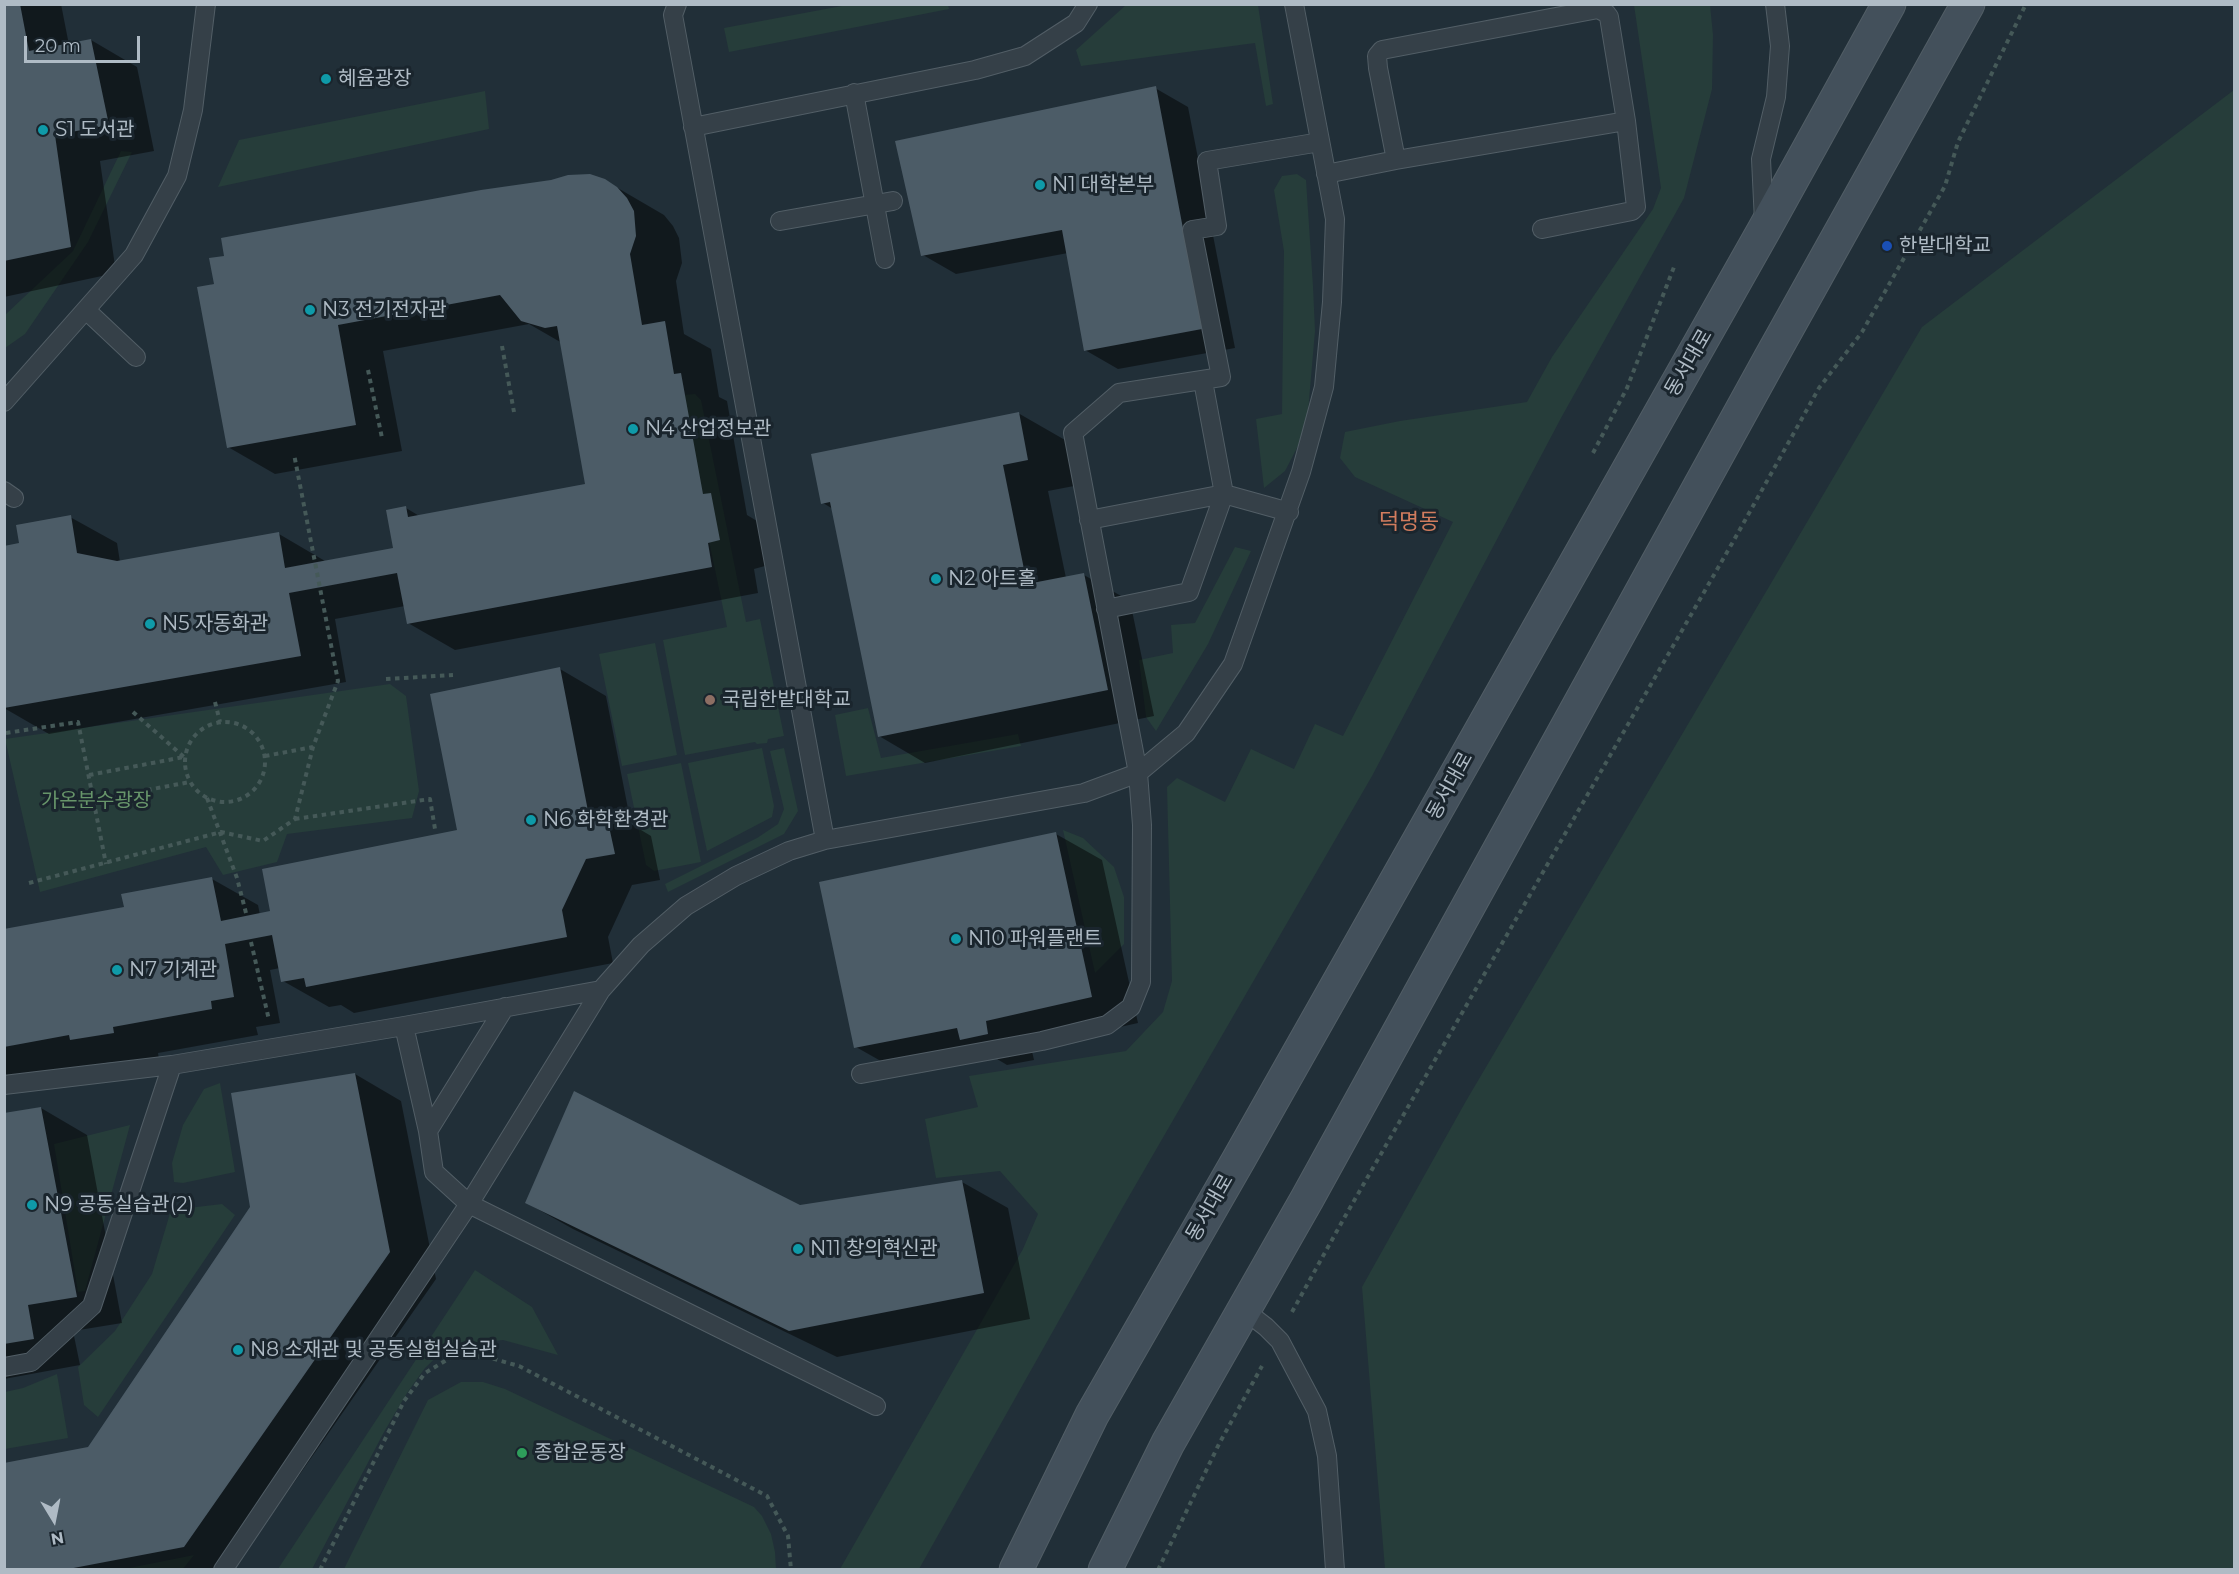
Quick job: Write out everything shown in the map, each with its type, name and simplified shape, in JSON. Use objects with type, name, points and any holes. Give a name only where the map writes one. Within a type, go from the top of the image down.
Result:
[{"type":"street","name":"동서대로","points":[[1016,1569],[1092,1415],[1764,230],[1889,4]]},
{"type":"street","points":[[1105,1569],[1168,1443],[1562,738],[1968,4]]},
{"type":"lane","points":[[4,402],[134,255],[177,176],[193,110],[206,4]]},
{"type":"lane","points":[[677,4],[673,15],[825,840]]},
{"type":"lane","points":[[693,127],[975,70],[1025,56],[1076,23],[1088,4]]},
{"type":"lane","points":[[223,1569],[469,1204],[601,990],[641,945],[686,906],[736,876],[789,851],[825,840],[1084,793],[1137,773],[1186,733],[1233,664],[1289,512],[1324,387],[1332,302],[1335,219],[1294,4]]},
{"type":"lane","points":[[1764,230],[1761,159],[1776,97],[1780,46],[1775,4]]},
{"type":"lane","points":[[1396,160],[1378,68],[1377,56],[1382,50],[1598,9],[1609,17],[1626,121],[1636,207],[1632,211],[1542,229]]},
{"type":"lane","points":[[854,93],[885,203],[885,258]]},
{"type":"lane","points":[[1326,174],[1626,121]]},
{"type":"lane","points":[[861,1074],[1042,1041],[1107,1025],[1131,1007],[1141,982],[1142,825],[1137,773],[1073,433],[1119,393],[1221,377],[1192,230],[1217,226],[1207,161],[1320,142]]},
{"type":"lane","points":[[780,221],[885,203]]},
{"type":"lane","points":[[86,310],[136,357]]},
{"type":"lane","points":[[1106,609],[1189,592],[1224,495],[1203,381]]},
{"type":"lane","points":[[1089,520],[1224,495],[1289,512]]},
{"type":"lane","points":[[4,1085],[172,1065],[601,990]]},
{"type":"lane","points":[[428,1131],[505,1007]]},
{"type":"lane","points":[[404,1026],[428,1131],[434,1172],[469,1204],[876,1406]]},
{"type":"lane","points":[[4,1367],[31,1362],[92,1306],[172,1065]]},
{"type":"lane","points":[[1244,1310],[1280,1341],[1317,1411],[1327,1456],[1335,1569]]},
{"type":"path","points":[[1317,1266],[1819,388],[1862,332],[1945,186],[1958,142],[2026,4]]},
{"type":"path","points":[[502,346],[514,412]]},
{"type":"path","points":[[369,370],[382,438]]},
{"type":"path","points":[[294,454],[338,681],[313,747],[295,819]]},
{"type":"path","points":[[386,679],[453,675]]},
{"type":"path","points":[[215,702],[220,722]]},
{"type":"path","points":[[133,712],[184,757]]},
{"type":"path","points":[[6,733],[78,722],[106,864]]},
{"type":"path","points":[[207,798],[219,802],[232,801],[253,790],[261,780],[265,768],[265,756],[261,744],[244,726],[232,722],[207,725],[196,733],[188,744],[184,757],[185,770],[190,782],[207,798],[221,832],[246,913]]},
{"type":"path","points":[[265,756],[313,747]]},
{"type":"path","points":[[89,775],[184,757]]},
{"type":"path","points":[[94,800],[190,782]]},
{"type":"path","points":[[29,883],[221,832],[263,841],[295,819],[430,799],[435,829]]},
{"type":"path","points":[[250,942],[276,1047]]},
{"type":"path","points":[[320,1569],[404,1401],[425,1373],[455,1355],[487,1357],[519,1366],[767,1496],[788,1536],[791,1569]]},
{"type":"path","points":[[1158,1569],[1219,1444]]},
{"type":"green space","points":[[847,5],[948,5],[949,9],[729,52],[724,28]]},
{"type":"green space","points":[[1126,5],[1258,5],[1273,104],[1266,106],[1255,43],[1081,66],[1076,50]]},
{"type":"green space","points":[[1634,5],[1710,5],[1713,35],[1712,89],[1684,198],[1561,418],[1372,776],[1124,1205],[919,1569],[840,1569],[1023,1249],[1038,1214],[1000,1171],[936,1178],[925,1119],[978,1107],[969,1076],[1126,1051],[1163,1012],[1172,981],[1167,787],[1177,778],[1225,802],[1251,749],[1294,769],[1315,724],[1343,736],[1453,522],[1355,477],[1340,458],[1345,432],[1400,421],[1527,402],[1552,357],[1653,209],[1661,188]]},
{"type":"green space","points":[[2234,90],[2234,1569],[1385,1569],[1362,1287],[1466,1101],[1922,327]]},
{"type":"green space","points":[[485,91],[489,129],[218,187],[239,140]]},
{"type":"green space","points":[[121,151],[132,152],[88,242],[25,334],[5,348],[5,315],[73,251]]},
{"type":"green space","points":[[1297,174],[1306,180],[1313,286],[1315,331],[1308,412],[1298,446],[1285,471],[1264,488],[1256,419],[1282,414],[1284,251],[1274,190],[1282,176]]},
{"type":"green space","points":[[695,394],[701,400],[746,622],[760,619],[784,736],[768,739],[767,743],[757,744],[755,742],[685,755],[663,640],[727,627],[680,403],[682,395]]},
{"type":"green space","points":[[1235,547],[1251,551],[1208,644],[1156,731],[1146,717],[1139,660],[1173,653],[1171,625],[1195,623]]},
{"type":"green space","points":[[655,643],[677,755],[622,766],[599,654]]},
{"type":"green space","name":"가온분수광장","points":[[390,684],[406,696],[419,791],[412,818],[287,834],[277,862],[223,875],[206,847],[40,892],[5,739]]},
{"type":"green space","points":[[868,708],[881,758],[1018,734],[1021,746],[846,776],[835,715]]},
{"type":"green space","points":[[762,748],[774,806],[772,817],[707,851],[688,763]]},
{"type":"green space","points":[[784,748],[798,811],[784,834],[668,892],[665,884],[757,838],[778,824],[784,809],[770,751]]},
{"type":"green space","points":[[681,763],[701,862],[654,871],[646,865],[627,774]]},
{"type":"green space","points":[[1063,830],[1083,838],[1114,867],[1124,897],[1124,944],[1095,973]]},
{"type":"green space","points":[[220,1083],[235,1172],[183,1183],[174,1182],[172,1163],[183,1125],[204,1089]]},
{"type":"green space","points":[[130,1125],[85,1291],[78,1292],[54,1144]]},
{"type":"green space","points":[[222,1204],[235,1215],[98,1417],[84,1405],[78,1367],[115,1331],[152,1274],[171,1210]]},
{"type":"green space","points":[[475,1270],[532,1307],[558,1355],[503,1340],[448,1346],[425,1368],[407,1393],[312,1569],[278,1569]]},
{"type":"green space","points":[[57,1374],[68,1438],[5,1449],[5,1392],[23,1388]]},
{"type":"green space","name":"종합운동장","points":[[461,1382],[483,1382],[505,1389],[754,1507],[762,1516],[771,1534],[776,1569],[344,1569],[428,1400]]},
{"type":"green space","points":[[194,1555],[183,1569],[124,1569]]},
{"type":"building","name":"S1 도서관","points":[[4,4],[20,4],[29,51],[91,39],[109,125],[55,135],[71,247],[4,261]]},
{"type":"building","name":"N1 대학본부","points":[[1156,86],[1202,329],[1084,351],[1062,230],[921,256],[895,141]]},
{"type":"building","points":[[590,174],[605,179],[617,187],[627,198],[634,211],[636,236],[630,254],[642,325],[665,321],[674,374],[681,373],[703,494],[711,493],[720,540],[708,543],[712,567],[407,624],[397,573],[289,593],[301,656],[4,708],[4,546],[19,543],[16,525],[71,515],[77,553],[117,561],[279,532],[285,568],[393,548],[386,510],[406,506],[408,517],[585,484],[557,326],[545,328],[521,321],[500,295],[338,325],[356,425],[227,448],[197,287],[214,284],[209,258],[224,256],[221,238],[481,190],[551,180],[568,175]]},
{"type":"building","name":"N2 아트홀","points":[[1019,412],[1028,460],[1003,465],[1027,584],[1084,573],[1108,690],[878,737],[830,502],[821,504],[811,454]]},
{"type":"building","name":"N6 화학환경관","points":[[560,667],[588,811],[605,808],[615,854],[586,859],[562,910],[567,937],[306,987],[304,978],[281,982],[272,935],[225,944],[234,997],[211,1001],[212,1009],[113,1027],[114,1033],[70,1040],[69,1035],[4,1047],[4,929],[124,907],[121,894],[212,877],[221,921],[270,911],[262,869],[457,830],[430,694]]},
{"type":"building","name":"N10 파워플랜트","points":[[1056,832],[1092,997],[986,1021],[988,1034],[960,1040],[957,1028],[854,1048],[819,882]]},
{"type":"building","name":"N8 소재관 및 공동실험실습관","points":[[355,1073],[390,1252],[184,1547],[63,1570],[4,1570],[4,1463],[88,1447],[250,1207],[231,1093]]},
{"type":"building","name":"N11 창의혁신관","points":[[574,1091],[800,1205],[962,1180],[984,1293],[789,1331],[525,1203]]},
{"type":"building","name":"N9 공동실습관(2)","points":[[41,1107],[77,1297],[28,1305],[34,1339],[4,1344],[4,1113]]},
{"type":"place","name":"혜윰광장","points":[[326,79]]},
{"type":"place","name":"S1 도서관","points":[[43,130]]},
{"type":"place","name":"N1 대학본부","points":[[1040,185]]},
{"type":"place","name":"한밭대학교","points":[[1887,246]]},
{"type":"place","name":"N3 전기전자관","points":[[310,310]]},
{"type":"place","name":"N4 산업정보관","points":[[633,429]]},
{"type":"place","name":"N2 아트홀","points":[[936,579]]},
{"type":"place","name":"N5 자동화관","points":[[150,624]]},
{"type":"place","name":"국립한밭대학교","points":[[710,700]]},
{"type":"place","name":"N6 화학환경관","points":[[531,820]]},
{"type":"place","name":"N10 파워플랜트","points":[[956,939]]},
{"type":"place","name":"N7 기계관","points":[[117,970]]},
{"type":"place","name":"N9 공동실습관(2)","points":[[32,1205]]},
{"type":"place","name":"N11 창의혁신관","points":[[798,1249]]},
{"type":"place","name":"N8 소재관 및 공동실험실습관","points":[[238,1350]]},
{"type":"place","name":"종합운동장","points":[[522,1453]]},
{"type":"district","name":"덕명동","points":[[1409,523]]}]
